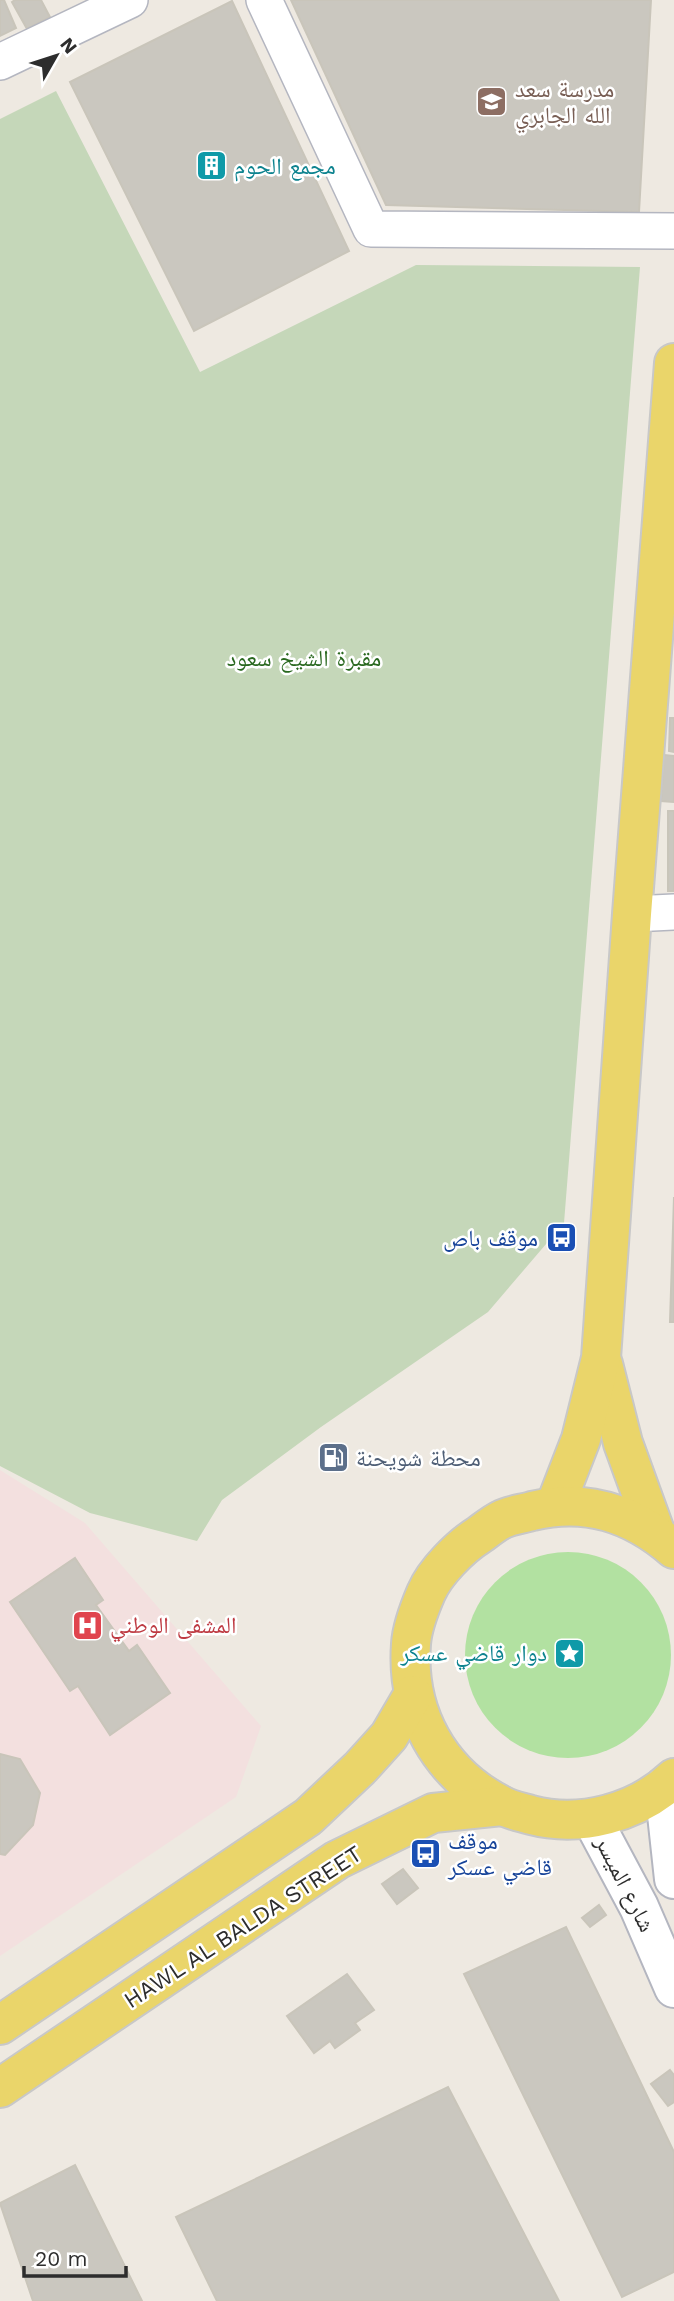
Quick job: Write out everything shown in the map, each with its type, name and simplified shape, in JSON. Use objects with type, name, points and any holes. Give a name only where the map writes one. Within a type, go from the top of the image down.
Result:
[{"type":"main road","points":[[555,1506],[581,1439],[601,1359],[674,363]]},
{"type":"main road","points":[[601,1359],[623,1443],[665,1542]]},
{"type":"main road","points":[[665,1542],[625,1517],[590,1508],[555,1506],[503,1518],[459,1548],[427,1590],[411,1642],[413,1695],[430,1741],[461,1779],[502,1806],[547,1819],[592,1819],[630,1808],[669,1782]]},
{"type":"main road","points":[[0,2025],[308,1817],[360,1768],[389,1735],[413,1695]]},
{"type":"main road","points":[[669,1782],[674,1879]]},
{"type":"main road","name":"HAWL AL BALDA STREET","points":[[0,2088],[337,1860],[433,1813],[502,1806]]},
{"type":"main road","name":"شارع الميسر","points":[[592,1819],[639,1907],[674,1988]]},
{"type":"street","points":[[0,62],[130,0]]},
{"type":"street","points":[[264,0],[371,229],[674,231]]},
{"type":"street","points":[[632,915],[674,912]]},
{"type":"shaded area","name":"المشفى الوطني","points":[[0,1470],[85,1523],[261,1726],[236,1797],[0,1956]]},
{"type":"green space","name":"مقبرة الشيخ سعود","points":[[56,91],[200,372],[416,265],[640,267],[564,1223],[488,1312],[321,1427],[222,1500],[197,1541],[90,1513],[0,1466],[0,119]]},
{"type":"green space","name":"دوار قاضي عسكر","points":[[568,1552],[607,1560],[625,1569],[641,1582],[654,1598],[663,1616],[671,1655],[663,1694],[654,1712],[641,1728],[625,1741],[607,1750],[568,1758],[529,1750],[511,1741],[495,1728],[482,1712],[473,1694],[465,1655],[473,1616],[482,1598],[495,1582],[511,1569],[529,1560]]},
{"type":"building","points":[[0,0],[4,0],[16,28],[0,36]]},
{"type":"building","points":[[41,0],[50,17],[27,29],[12,2]]},
{"type":"building","name":"مدرسة سعد الله الجابري","points":[[291,0],[651,0],[639,212],[386,205]]},
{"type":"building","name":"مجمع الحوم","points":[[232,1],[349,251],[194,331],[70,82]]},
{"type":"building","points":[[670,718],[674,718],[674,752],[669,751]]},
{"type":"building","points":[[664,755],[674,756],[674,802],[661,801]]},
{"type":"building","points":[[668,811],[674,811],[674,891],[668,891]]},
{"type":"building","points":[[674,1197],[674,1322],[670,1322]]},
{"type":"building","points":[[75,1558],[103,1600],[96,1605],[129,1651],[137,1645],[170,1693],[110,1735],[78,1686],[70,1691],[10,1602]]},
{"type":"building","points":[[0,1754],[20,1759],[40,1793],[33,1825],[5,1855],[0,1854]]},
{"type":"building","points":[[403,1869],[418,1888],[397,1904],[382,1884]]},
{"type":"building","points":[[599,1905],[606,1915],[590,1927],[582,1918]]},
{"type":"building","points":[[566,1927],[674,2152],[674,2272],[622,2297],[464,1974]]},
{"type":"building","points":[[347,1974],[374,2010],[355,2023],[360,2030],[335,2048],[330,2041],[314,2053],[287,2016]]},
{"type":"building","points":[[670,2070],[674,2075],[674,2102],[668,2106],[651,2084]]},
{"type":"building","points":[[448,2087],[559,2301],[217,2301],[176,2217]]},
{"type":"building","points":[[75,2165],[142,2301],[33,2301],[0,2203]]},
{"type":"place","name":"مدرسة سعد الله الجابري","points":[[492,102]]},
{"type":"place","name":"مجمع الحوم","points":[[211,166]]},
{"type":"place","name":"موقف باص","points":[[561,1238]]},
{"type":"place","name":"محطة شويحنة","points":[[333,1458]]},
{"type":"place","name":"المشفى الوطني","points":[[87,1625]]},
{"type":"place","name":"دوار قاضي عسكر","points":[[570,1653]]},
{"type":"place","name":"موقف قاضي عسكر","points":[[425,1854]]}]
